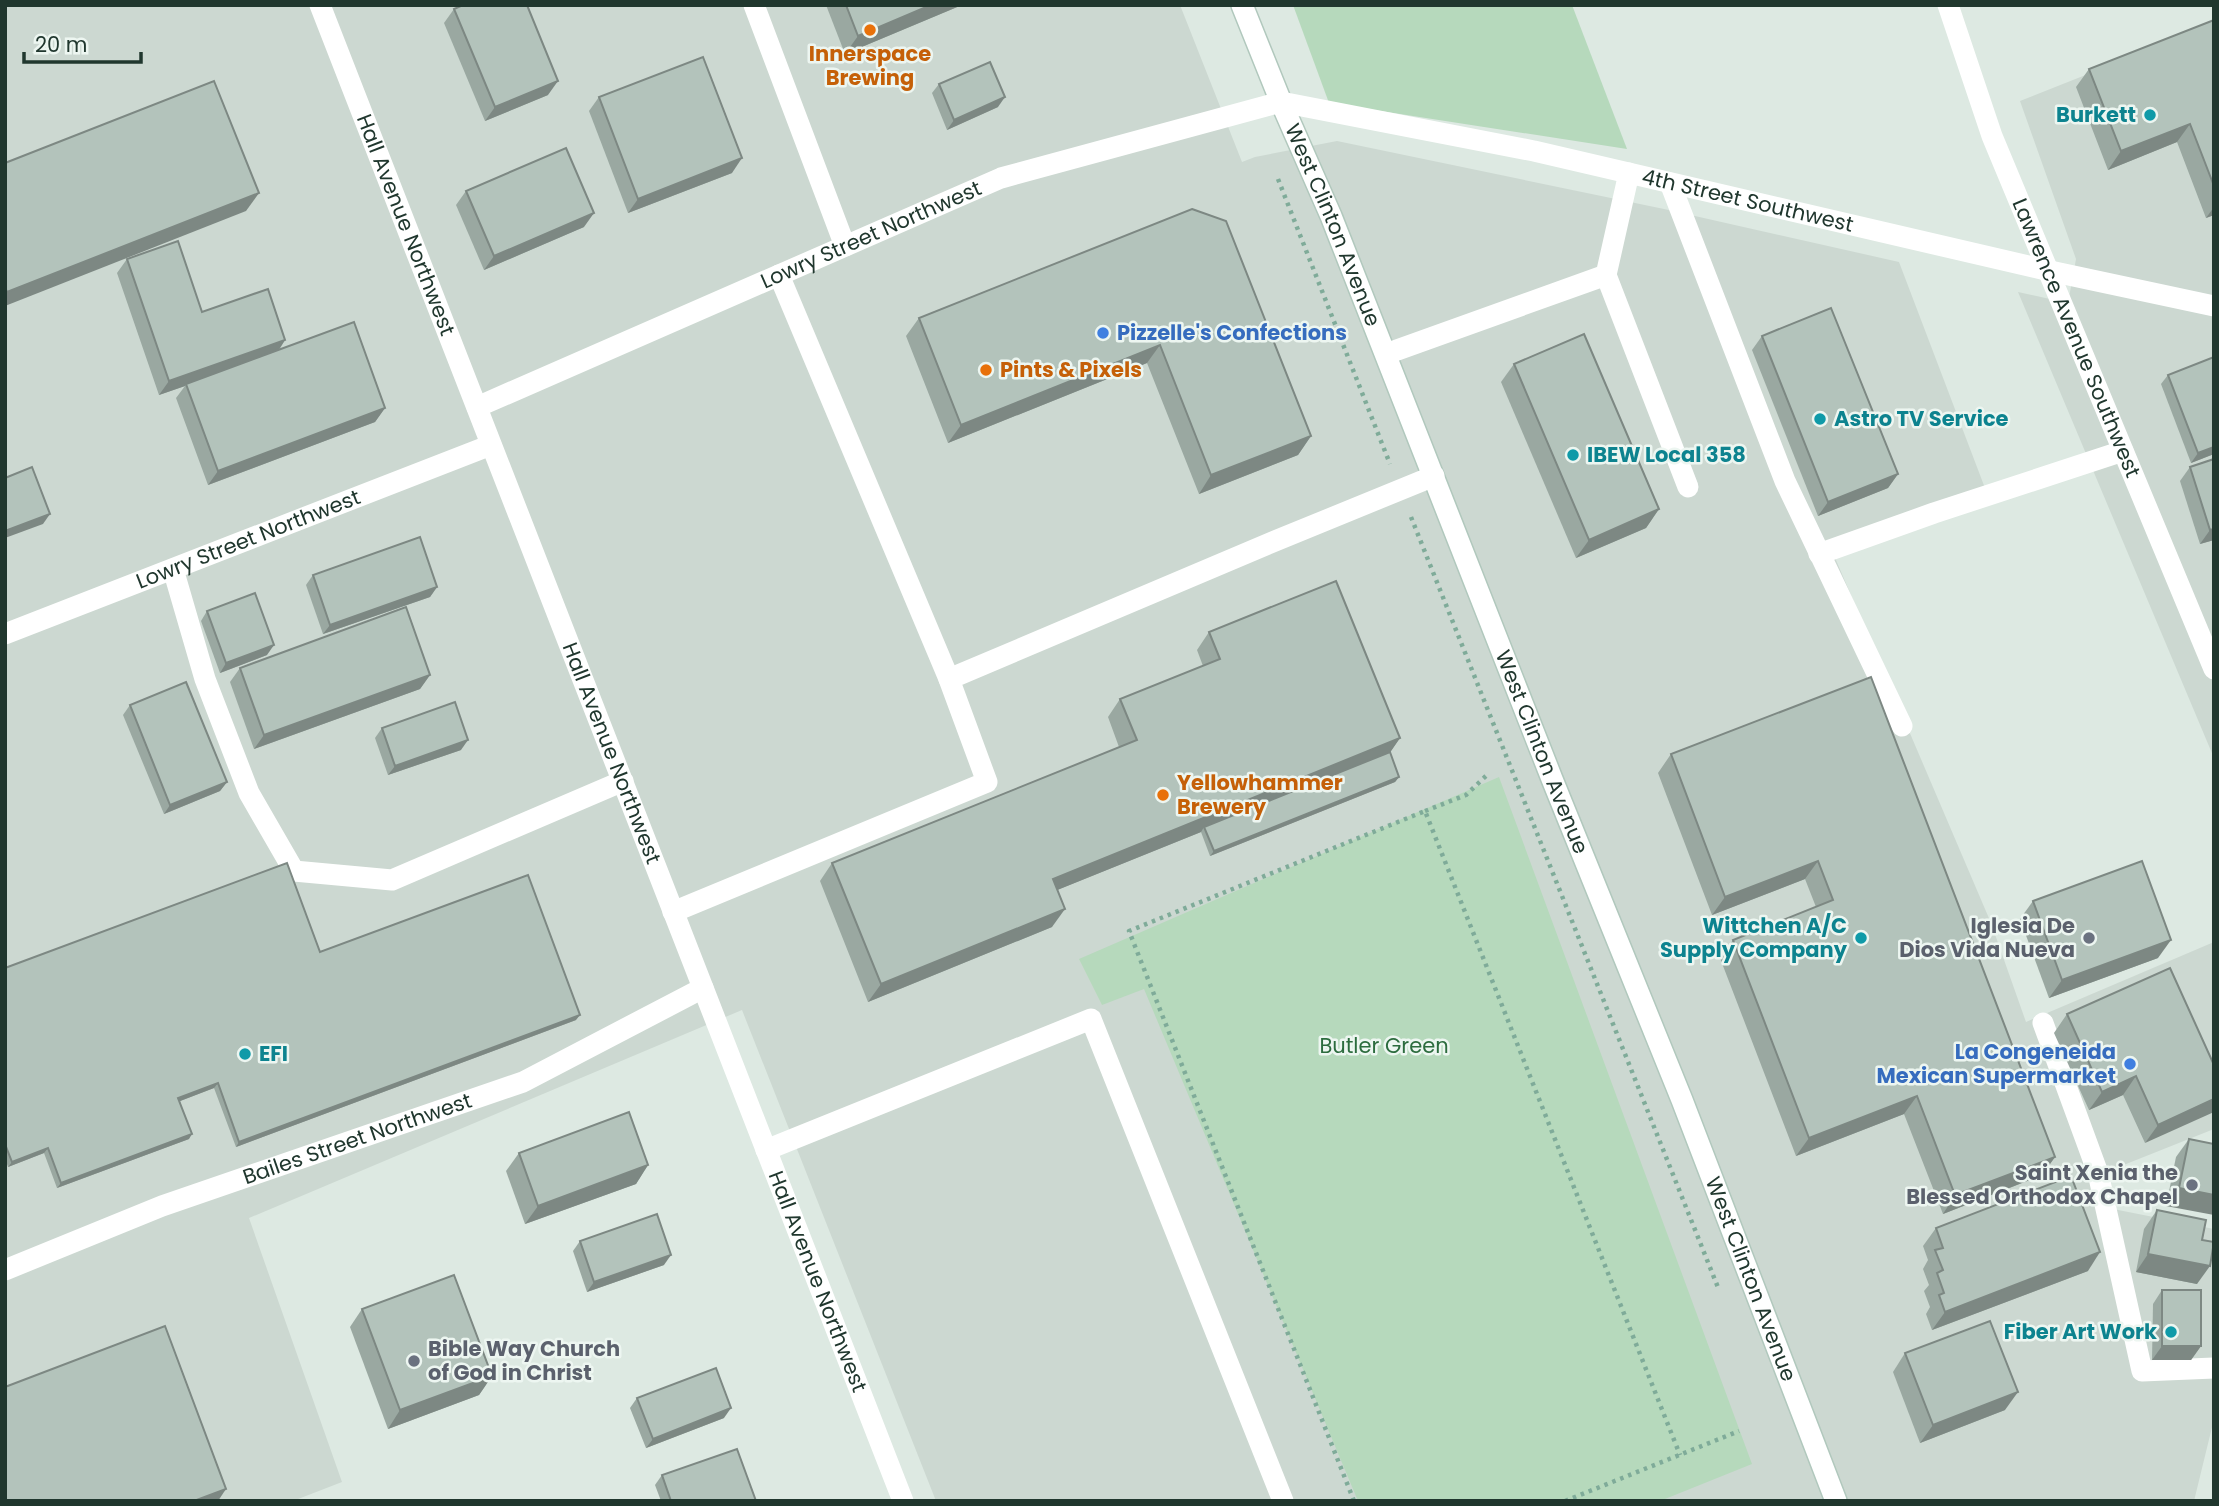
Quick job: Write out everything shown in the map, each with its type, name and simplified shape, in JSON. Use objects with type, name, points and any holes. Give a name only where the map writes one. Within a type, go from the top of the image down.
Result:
[{"type":"street","name":"Hall Avenue Northwest","points":[[320,5],[903,1501]]},
{"type":"street","points":[[754,5],[845,246]]},
{"type":"street","name":"West Clinton Avenue","points":[[1242,5],[1386,354],[1557,792],[1682,1100],[1836,1501]]},
{"type":"street","name":"Lawrence Avenue Southwest","points":[[1948,5],[1992,136],[2214,669]]},
{"type":"street","name":"Lowry Street Northwest","points":[[477,407],[1001,178],[1281,102]]},
{"type":"street","name":"4th Street Southwest","points":[[1281,102],[1534,151],[2050,271],[2214,306]]},
{"type":"street","points":[[1629,173],[1606,275],[1688,487]]},
{"type":"street","points":[[1670,183],[1785,481],[1902,726]]},
{"type":"street","points":[[673,912],[987,782],[949,679],[779,275]]},
{"type":"street","points":[[1386,354],[1606,275]]},
{"type":"street","name":"Lowry Street Northwest","points":[[5,634],[491,445]]},
{"type":"street","points":[[1819,554],[2123,451]]},
{"type":"street","points":[[949,679],[1434,476]]},
{"type":"street","points":[[173,569],[205,678],[249,793],[294,871],[393,880],[623,781]]},
{"type":"street","name":"Bailes Street Northwest","points":[[5,1270],[162,1206],[523,1082],[703,988]]},
{"type":"street","points":[[766,1150],[1091,1019],[1283,1501]]},
{"type":"street","points":[[2043,1023],[2098,1173],[2142,1371],[2214,1368]]},
{"type":"path","points":[[1276,173],[1722,1299]]},
{"type":"path","points":[[1354,1501],[1129,931],[1466,795],[1489,773]]},
{"type":"path","points":[[1425,811],[1680,1455]]},
{"type":"path","points":[[1565,1501],[1739,1431]]},
{"type":"shaded area","points":[[5,5],[1180,5],[1242,162],[1337,141],[1664,209],[1899,262],[1988,496],[1833,553],[1991,923],[2026,1022],[2214,942],[2214,1129],[2091,1178],[2098,1206],[2214,1229],[2214,1419],[2194,1501],[936,1501],[742,1010],[249,1218],[342,1482],[293,1501],[5,1501]]},
{"type":"shaded area","points":[[2214,24],[2214,758],[2018,292],[2068,303],[2076,259],[2020,101]]},
{"type":"green space","points":[[1293,5],[1572,5],[1627,149],[1329,103]]},
{"type":"green space","name":"Butler Green","points":[[1499,777],[1752,1464],[1660,1501],[1358,1501],[1144,989],[1102,1005],[1079,959]]},
{"type":"building","points":[[463,5],[527,5],[558,81],[495,107],[454,9]]},
{"type":"building","points":[[846,5],[931,5],[858,36]]},
{"type":"building","name":"Burkett","points":[[2214,20],[2214,186],[2190,124],[2121,151],[2089,69]]},
{"type":"building","points":[[703,57],[742,158],[638,199],[599,97]]},
{"type":"building","points":[[990,62],[1005,97],[954,120],[939,84]]},
{"type":"building","points":[[214,81],[259,193],[7,292],[5,163]]},
{"type":"building","points":[[566,148],[594,213],[494,256],[466,191]]},
{"type":"building","points":[[1192,209],[1226,221],[1311,436],[1211,475],[1160,345],[961,425],[919,318]]},
{"type":"building","points":[[178,241],[202,312],[268,289],[285,340],[169,381],[127,259]]},
{"type":"building","name":"Astro TV Service","points":[[1831,308],[1898,474],[1828,502],[1762,336]]},
{"type":"building","points":[[354,322],[385,408],[218,471],[186,384]]},
{"type":"building","name":"IBEW Local 358","points":[[1584,334],[1659,509],[1589,540],[1514,364]]},
{"type":"building","points":[[2214,357],[2214,447],[2198,453],[2168,375]]},
{"type":"building","points":[[2214,459],[2214,529],[2210,530],[2190,467]]},
{"type":"building","points":[[32,467],[50,514],[5,531],[5,478]]},
{"type":"building","points":[[420,537],[437,587],[330,625],[313,575]]},
{"type":"building","name":"Yellowhammer Brewery","points":[[1336,581],[1400,738],[1053,879],[1065,909],[881,984],[832,863],[1137,740],[1120,699],[1220,659],[1209,632]]},
{"type":"building","points":[[255,593],[274,645],[226,663],[207,611]]},
{"type":"building","points":[[406,607],[430,675],[264,735],[240,668]]},
{"type":"building","name":"Wittchen A/C Supply Company","points":[[1871,677],[2055,1157],[1955,1195],[1917,1096],[1809,1138],[1733,940],[1833,900],[1818,861],[1725,897],[1671,754]]},
{"type":"building","points":[[186,682],[227,782],[170,805],[130,705]]},
{"type":"building","points":[[455,702],[468,740],[395,766],[382,728]]},
{"type":"building","points":[[1390,752],[1399,777],[1214,851],[1204,827]]},
{"type":"building","name":"Iglesia De Dios Vida Nueva","points":[[2142,861],[2171,940],[2062,980],[2033,901]]},
{"type":"building","name":"EFI","points":[[287,863],[320,952],[528,875],[580,1015],[239,1142],[218,1083],[178,1098],[192,1134],[61,1183],[48,1148],[12,1162],[5,1144],[5,968]]},
{"type":"building","name":"La Congeneida Mexican Supermarket","points":[[2170,968],[2214,1065],[2214,1099],[2158,1125],[2136,1076],[2102,1092],[2067,1014]]},
{"type":"building","points":[[629,1112],[648,1165],[538,1206],[519,1153]]},
{"type":"building","points":[[2189,1139],[2214,1144],[2214,1195],[2179,1188]]},
{"type":"building","points":[[2071,1176],[2100,1252],[1945,1312],[1939,1295],[1944,1293],[1937,1273],[1943,1270],[1935,1250],[1943,1248],[1936,1228]]},
{"type":"building","points":[[2157,1210],[2206,1220],[2202,1240],[2214,1242],[2210,1266],[2148,1254]]},
{"type":"building","points":[[657,1214],[671,1255],[594,1282],[580,1241]]},
{"type":"building","name":"Bible Way Church of God in Christ","points":[[454,1275],[492,1376],[400,1410],[362,1309]]},
{"type":"building","points":[[2162,1290],[2201,1290],[2201,1346],[2162,1346]]},
{"type":"building","points":[[1990,1321],[2018,1392],[1933,1425],[1905,1353]]},
{"type":"building","points":[[165,1326],[226,1489],[194,1501],[5,1501],[5,1387]]},
{"type":"building","points":[[716,1368],[731,1408],[653,1439],[637,1398]]},
{"type":"building","points":[[737,1449],[756,1501],[671,1501],[662,1475]]},
{"type":"place","name":"Innerspace Brewing","points":[[870,30]]},
{"type":"place","name":"Burkett","points":[[2150,115]]},
{"type":"place","name":"Pizzelle's Confections","points":[[1103,333]]},
{"type":"place","name":"Pints & Pixels","points":[[986,370]]},
{"type":"place","name":"Astro TV Service","points":[[1820,419]]},
{"type":"place","name":"IBEW Local 358","points":[[1573,455]]},
{"type":"place","name":"Yellowhammer Brewery","points":[[1163,795]]},
{"type":"place","name":"Wittchen A/C Supply Company","points":[[1861,938]]},
{"type":"place","name":"Iglesia De Dios Vida Nueva","points":[[2089,938]]},
{"type":"place","name":"EFI","points":[[245,1054]]},
{"type":"place","name":"La Congeneida Mexican Supermarket","points":[[2130,1064]]},
{"type":"place","name":"Saint Xenia the Blessed Orthodox Chapel","points":[[2192,1185]]},
{"type":"place","name":"Fiber Art Work","points":[[2171,1332]]},
{"type":"place","name":"Bible Way Church of God in Christ","points":[[414,1361]]}]
